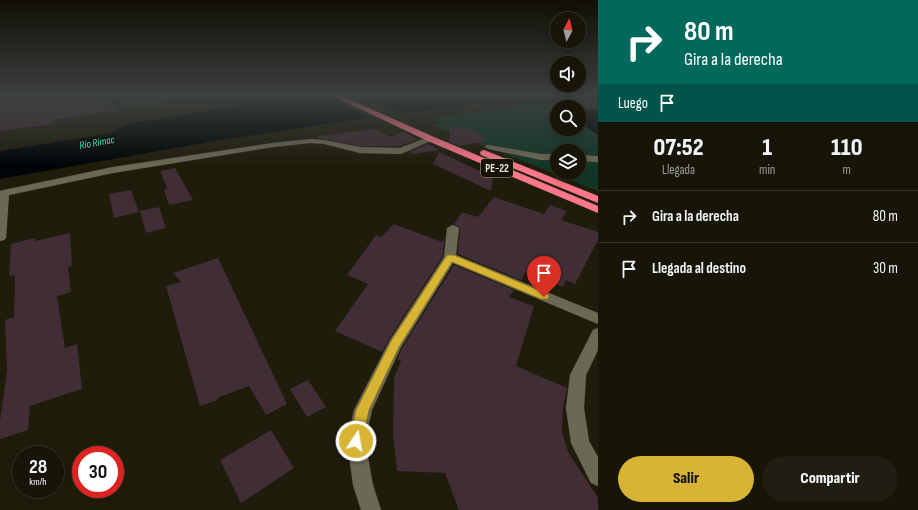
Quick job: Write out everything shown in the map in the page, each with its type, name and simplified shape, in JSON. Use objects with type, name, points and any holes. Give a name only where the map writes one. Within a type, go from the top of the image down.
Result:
[{"type":"highway","name":"PE-22","points":[[387,119],[598,210]]},
{"type":"highway","name":"PE-22","points":[[405,119],[598,200]]},
{"type":"street","points":[[0,238],[2,193],[113,170],[272,145],[310,141],[324,142],[360,150],[401,151],[432,139]]},
{"type":"street","points":[[489,147],[541,157],[550,157]]},
{"type":"street","points":[[586,158],[598,158]]},
{"type":"street","points":[[371,510],[363,485],[356,441],[363,410],[395,344],[450,258],[453,228]]},
{"type":"street","points":[[450,258],[598,319]]},
{"type":"street","points":[[598,334],[578,376],[575,408],[580,443],[598,476]]},
{"type":"green space","points":[[434,119],[550,119],[550,136],[586,136],[586,119],[598,119],[598,191],[570,180],[586,180],[586,144],[550,144],[550,172],[432,125],[441,123]]},
{"type":"water","name":"Río Rímac","points":[[159,119],[361,119],[221,140],[0,179],[0,151],[112,133],[127,124]]},
{"type":"water","points":[[586,119],[598,119],[598,135],[586,127]]},
{"type":"building","points":[[0,119],[61,119],[53,120],[53,124],[0,131]]},
{"type":"building","points":[[450,125],[468,129],[471,128],[487,141],[459,146],[449,142]]},
{"type":"building","points":[[375,129],[390,137],[403,132],[418,139],[400,146],[360,146],[318,138],[318,136]]},
{"type":"building","points":[[428,144],[439,150],[414,154],[409,152]]},
{"type":"building","points":[[439,152],[493,177],[491,191],[433,164]]},
{"type":"building","points":[[175,168],[193,200],[169,205],[164,190],[167,188],[160,171]]},
{"type":"building","points":[[131,190],[139,212],[114,218],[109,194]]},
{"type":"building","points":[[494,197],[544,214],[550,205],[567,211],[561,220],[598,232],[598,240],[575,284],[566,280],[563,287],[526,272],[521,280],[458,254],[460,228],[454,224],[462,212],[478,217]]},
{"type":"building","points":[[159,207],[166,228],[146,233],[140,211]]},
{"type":"building","points":[[394,224],[442,242],[444,238],[443,256],[382,352],[335,331],[368,284],[347,275],[376,235],[381,237]]},
{"type":"building","points":[[70,233],[72,266],[68,267],[71,292],[57,296],[65,348],[77,344],[82,389],[30,406],[28,430],[0,439],[0,421],[7,370],[5,320],[14,317],[15,275],[9,276],[11,244],[35,238],[35,241]]},
{"type":"building","points":[[218,258],[287,404],[266,415],[249,386],[217,398],[218,400],[200,406],[166,286],[181,282],[173,273]]},
{"type":"building","points":[[454,265],[514,290],[509,297],[534,306],[516,366],[567,388],[563,408],[562,432],[568,452],[598,498],[598,510],[459,510],[445,473],[397,471],[393,434],[394,378],[401,361],[397,359],[402,348]]},
{"type":"building","points":[[308,380],[326,407],[307,417],[290,389]]},
{"type":"building","points":[[271,430],[294,468],[241,503],[220,460]]},
{"type":"route","points":[[356,441],[363,410],[395,344],[450,258],[544,297]]}]
